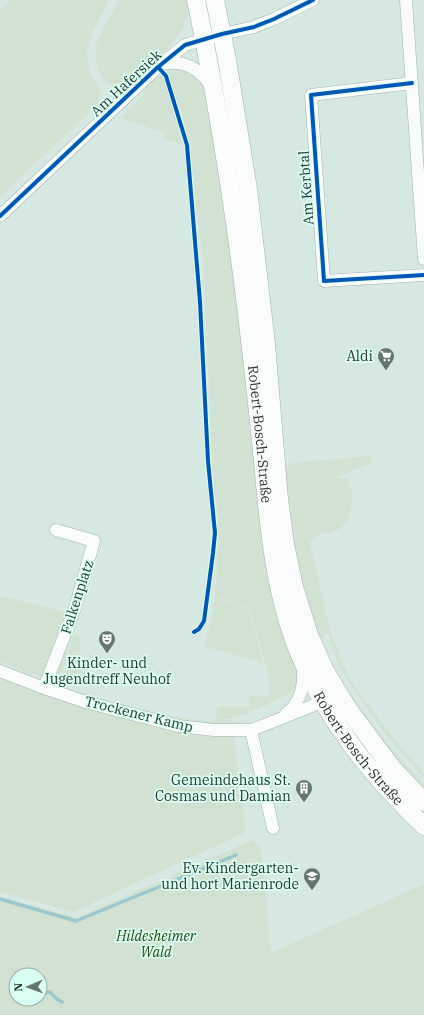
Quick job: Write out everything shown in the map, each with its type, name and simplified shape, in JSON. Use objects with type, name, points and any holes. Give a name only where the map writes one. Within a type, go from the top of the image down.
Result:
[{"type":"main road","name":"Robert-Bosch-Straße","points":[[196,0],[214,91],[232,202],[248,323],[272,548],[279,590],[302,659],[330,696],[358,723],[392,768],[424,802]]},
{"type":"main road","name":"Robert-Bosch-Straße","points":[[215,0],[227,60],[248,189],[266,344],[279,499],[285,544],[294,587],[309,635],[325,671],[330,696],[345,736],[361,759],[380,781],[424,826]]},
{"type":"street","name":"Am Hafersiek","points":[[0,216],[163,63],[185,45],[222,34],[254,27],[313,0]]},
{"type":"street","points":[[406,0],[424,259]]},
{"type":"street","points":[[163,63],[182,63],[196,70],[205,78],[214,91]]},
{"type":"street","name":"Am Kerbtal","points":[[412,83],[311,95],[324,281],[424,276]]},
{"type":"street","name":"Falkenplatz","points":[[44,688],[75,608],[94,542],[56,530]]},
{"type":"street","name":"Trockener Kamp","points":[[281,718],[294,707],[301,693],[304,676],[302,659]]},
{"type":"street","name":"Trockener Kamp","points":[[0,671],[89,703],[178,726],[214,730],[251,730],[330,696]]},
{"type":"street","points":[[251,730],[273,828]]},
{"type":"green space","points":[[11,0],[109,0],[94,28],[87,52],[90,73],[101,92],[97,105],[0,197],[0,9]]},
{"type":"green space","points":[[119,0],[188,0],[187,16],[181,32],[164,52],[128,84],[117,87],[106,82],[99,72],[96,61],[96,44],[105,24]]},
{"type":"green space","points":[[181,70],[191,74],[199,80],[208,93],[304,687],[269,703],[269,678],[250,609],[215,597],[219,534],[212,458],[204,273],[189,135],[167,71]]},
{"type":"green space","points":[[164,73],[182,144],[164,140],[166,133],[121,118],[142,96],[153,80]]},
{"type":"green space","points":[[371,456],[372,463],[333,478],[348,478],[353,495],[348,520],[341,528],[330,533],[317,535],[310,542],[330,630],[344,667],[354,685],[392,736],[424,773],[424,778],[389,739],[351,686],[340,668],[328,633],[317,645],[306,618],[282,471],[291,463]]},
{"type":"green space","points":[[0,596],[77,615],[59,684],[0,662]]},
{"type":"green space","points":[[215,598],[249,610],[263,662],[205,647]]},
{"type":"green space","points":[[74,632],[80,638],[81,675],[95,679],[92,687],[63,678]]},
{"type":"green space","points":[[0,664],[57,685],[127,706],[182,718],[205,721],[232,720],[246,832],[73,912],[0,892]]},
{"type":"green space","points":[[349,692],[386,742],[424,784],[424,789],[383,744],[347,694]]},
{"type":"green space","points":[[249,696],[268,696],[269,704],[249,712]]},
{"type":"green space","points":[[248,706],[248,713],[233,718],[216,720],[217,707]]},
{"type":"green space","name":"Hildesheimer Wald","points":[[252,840],[261,848],[271,953],[424,884],[424,1015],[0,1015],[0,897],[77,918]]},
{"type":"waterway","points":[[0,899],[76,921],[236,855]]},
{"type":"waterway","points":[[48,992],[50,992],[62,1002]]},
{"type":"cycle path","points":[[0,216],[158,67],[185,45],[222,34],[254,27],[313,0]]},
{"type":"cycle path","points":[[158,67],[166,76],[187,145],[200,302],[208,461],[215,533],[204,621],[199,629],[194,632]]},
{"type":"cycle path","points":[[412,83],[311,95],[324,281],[424,275]]},
{"type":"place","name":"Aldi","points":[[386,371]]},
{"type":"place","name":"Kinder- und Jugendtreff Neuhof","points":[[107,654]]},
{"type":"place","name":"Gemeindehaus St. Cosmas und Damian","points":[[304,803]]},
{"type":"place","name":"Ev. Kindergarten- und hort Marienrode","points":[[312,891]]}]
